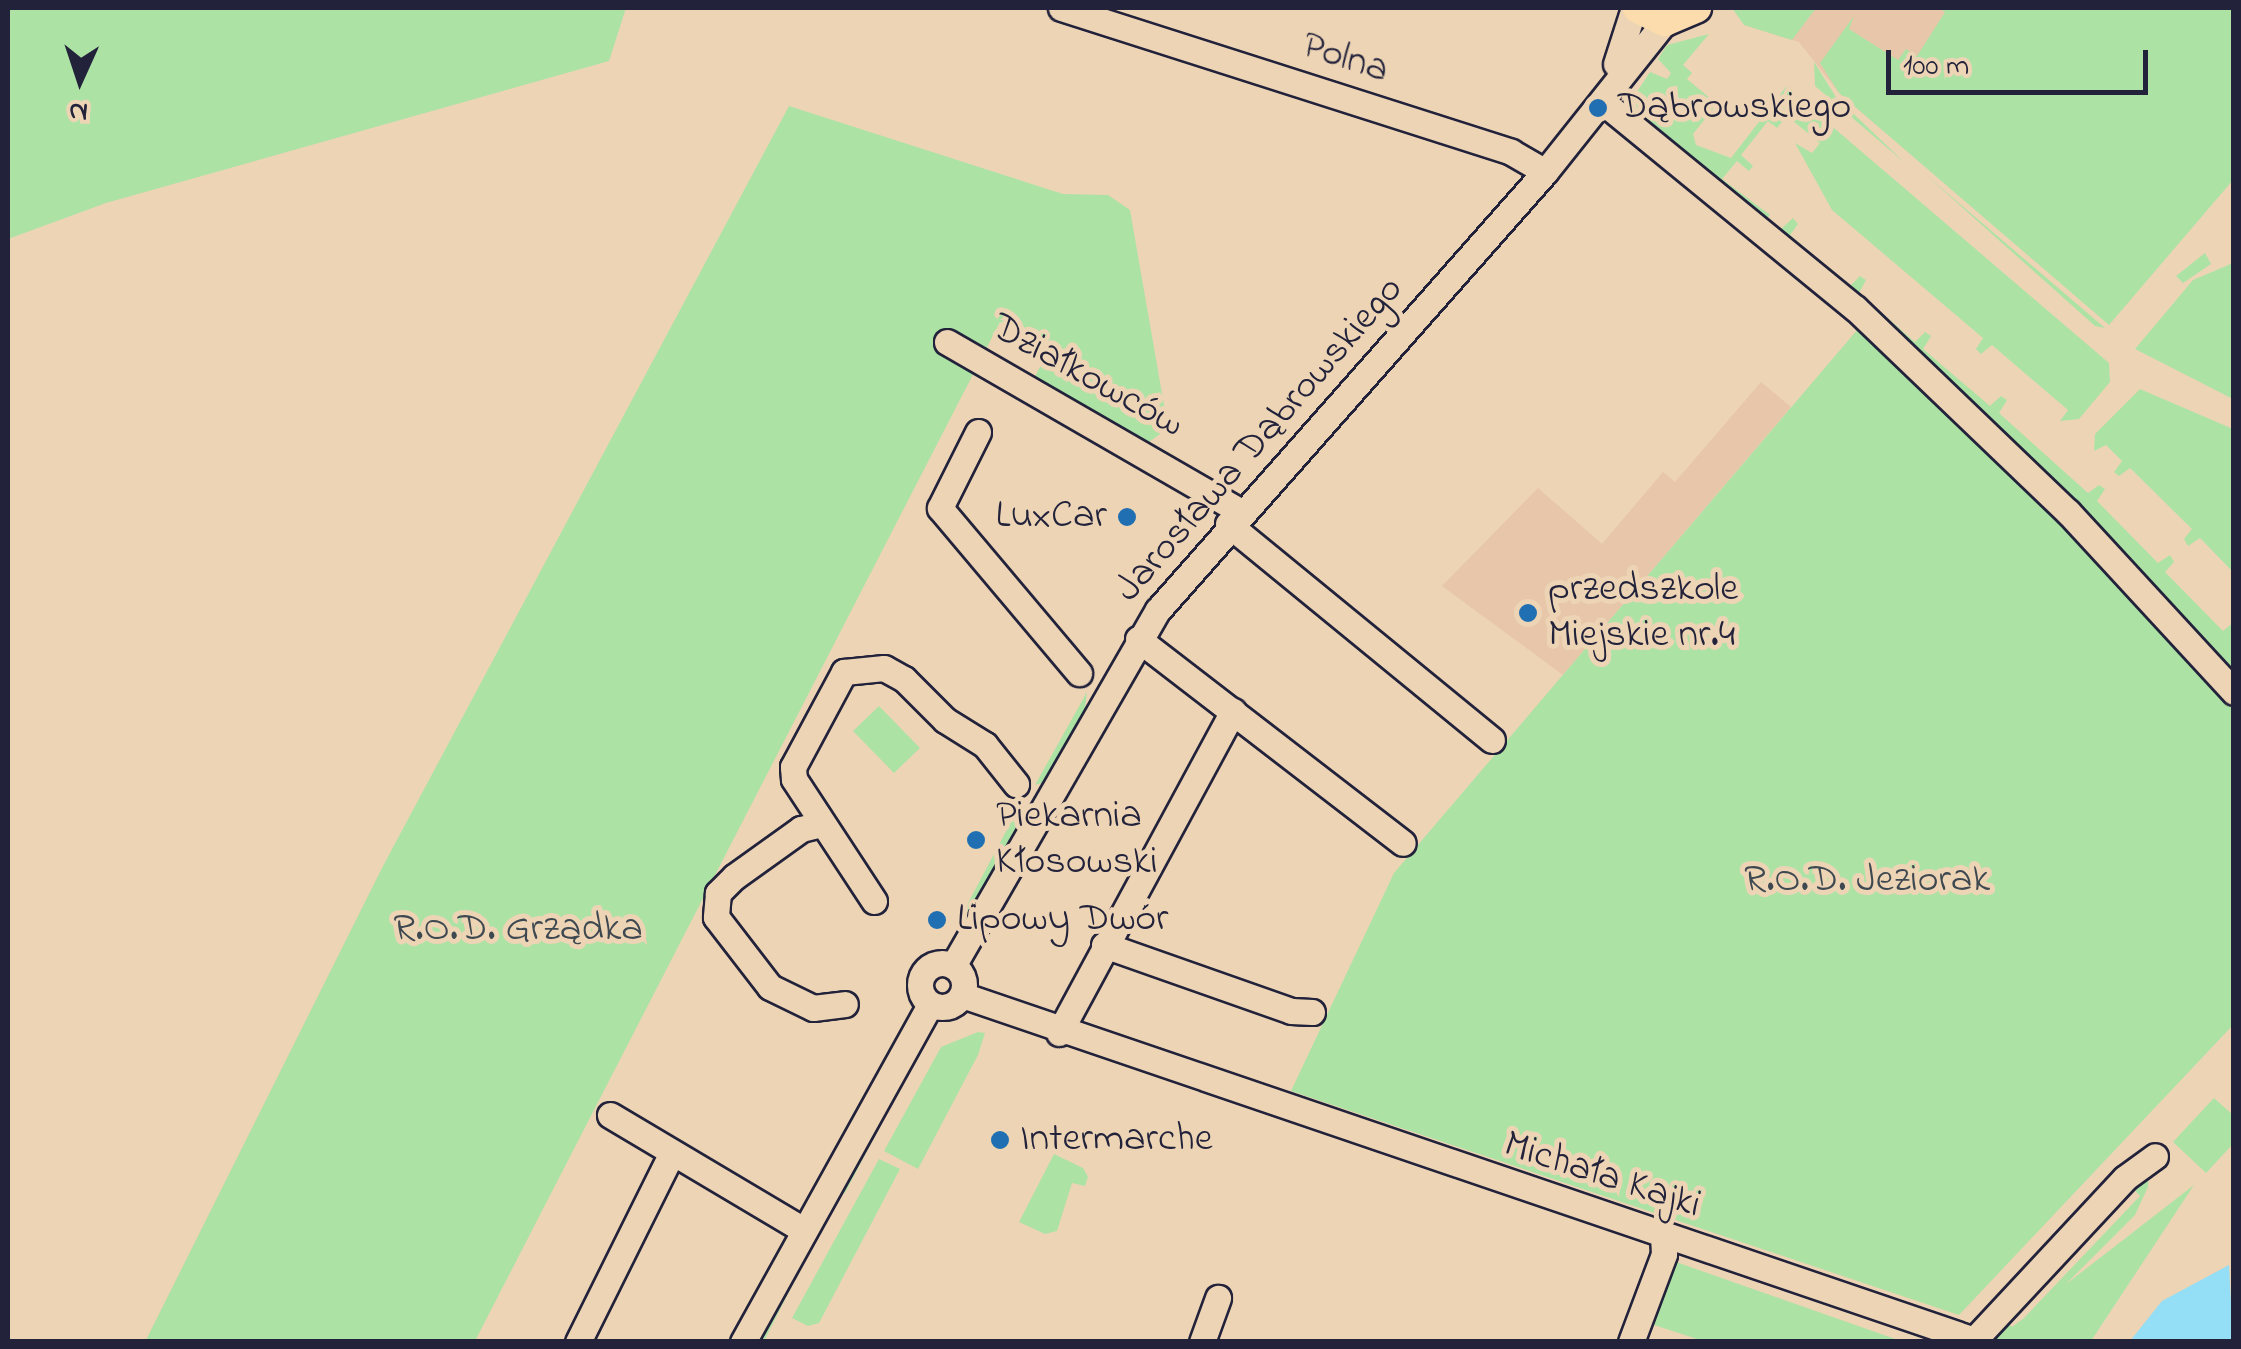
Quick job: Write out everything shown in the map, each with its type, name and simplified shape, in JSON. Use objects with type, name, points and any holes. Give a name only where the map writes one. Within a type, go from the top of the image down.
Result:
[{"type":"main road","points":[[1636,8],[1665,21],[1696,8]]},
{"type":"street","name":"Polna","points":[[1061,8],[1510,152],[1545,172]]},
{"type":"street","name":"Jarosława Dąbrowskiego","points":[[1604,100],[1636,8]]},
{"type":"street","name":"Jarosława Dąbrowskiego","points":[[953,966],[1138,638],[1234,517],[1545,172],[1665,21]]},
{"type":"street","points":[[1604,100],[1855,308],[2068,512],[2234,692]]},
{"type":"street","name":"Działkowców","points":[[947,342],[1234,517],[1492,740]]},
{"type":"street","points":[[978,432],[940,508],[1078,673]]},
{"type":"street","points":[[1138,638],[1402,843]]},
{"type":"street","points":[[874,901],[794,779],[794,767],[844,672],[863,666],[904,679],[945,720],[985,745],[1016,784]]},
{"type":"street","points":[[1059,1033],[1233,711]]},
{"type":"street","points":[[821,824],[801,830],[734,877],[718,892],[716,918],[770,987],[813,1008],[845,1004]]},
{"type":"street","points":[[1104,944],[1291,1011],[1312,1012]]},
{"type":"street","points":[[932,965],[953,966],[963,979],[962,995],[948,1007],[930,1005],[920,992],[921,976],[932,965]]},
{"type":"street","name":"Michała Kajki","points":[[962,995],[1059,1033],[1974,1340],[2125,1178],[2155,1156]]},
{"type":"street","points":[[743,1342],[930,1005]]},
{"type":"street","points":[[610,1115],[670,1157],[804,1230]]},
{"type":"street","points":[[578,1342],[670,1157]]},
{"type":"street","points":[[1632,1342],[1664,1254],[1663,1235]]},
{"type":"street","points":[[1202,1342],[1218,1298]]},
{"type":"shaded area","points":[[1749,8],[1961,8],[1882,130],[1839,93],[1799,42],[1744,25]]},
{"type":"shaded area","points":[[1761,382],[1791,407],[1563,675],[1442,586],[1538,488],[1602,544],[1663,472],[1675,482]]},
{"type":"green space","points":[[8,8],[626,8],[609,61],[106,203],[8,239]]},
{"type":"green space","points":[[1732,8],[1816,8],[1792,40],[1744,25]]},
{"type":"green space","points":[[1939,8],[2233,8],[2233,180],[2109,325],[1839,93],[1820,63],[1854,16],[1849,29],[1898,60],[1906,49],[1917,56],[1945,12]]},
{"type":"green space","points":[[1709,34],[1683,65],[1692,73],[1687,79],[1717,104],[1693,134],[1696,145],[1731,158],[1786,87],[2109,363],[2110,382],[2079,419],[2060,421],[2068,410],[1992,345],[1981,354],[1976,349],[1983,338],[1832,210],[1795,143],[1812,153],[1820,143],[1787,116],[1777,128],[1768,121],[1741,155],[1753,166],[1749,171],[1737,161],[1722,179],[1770,215],[1765,220],[1627,107],[1650,72],[1667,79],[1671,73],[1658,59],[1667,45]]},
{"type":"green space","points":[[1814,62],[1836,97],[1905,163],[1815,86]]},
{"type":"green space","name":"R.O.D. Grządka","points":[[789,106],[1063,194],[1108,195],[1130,210],[1168,428],[1149,442],[1052,392],[1034,378],[1050,348],[1000,322],[475,1341],[145,1342],[383,866]]},
{"type":"green space","points":[[1926,175],[2105,328],[2095,326]]},
{"type":"green space","points":[[1793,218],[1798,224],[1790,235],[1850,286],[1860,276],[1866,280],[1859,293],[1915,342],[1925,332],[1931,336],[1923,349],[1990,406],[2001,396],[2007,400],[1999,413],[2088,493],[2099,485],[2105,489],[2097,501],[2158,563],[2170,555],[2174,562],[2165,572],[2223,631],[2233,623],[2233,683],[1779,231]]},
{"type":"green space","points":[[2205,253],[2211,264],[2183,283],[2176,276]]},
{"type":"green space","points":[[2234,263],[2233,399],[2135,349],[2193,280]]},
{"type":"green space","name":"R.O.D. Jeziorak","points":[[1858,329],[2062,516],[2233,710],[2233,1025],[1959,1315],[1291,1091],[1394,873]]},
{"type":"green space","points":[[2140,389],[2233,429],[2233,572],[2200,538],[2188,546],[2184,539],[2192,529],[2130,468],[2119,476],[2114,472],[2122,461],[2106,445],[2094,451],[2095,434]]},
{"type":"green space","points":[[1087,692],[1085,708],[1045,782],[1035,785]]},
{"type":"green space","points":[[879,706],[920,748],[894,773],[853,731]]},
{"type":"green space","points":[[1020,805],[1020,823],[959,926],[958,922]]},
{"type":"green space","points":[[978,1032],[985,1033],[978,1055],[918,1169],[884,1151],[941,1047]]},
{"type":"green space","points":[[922,1046],[845,1193],[840,1193]]},
{"type":"green space","points":[[2214,1098],[2233,1115],[2233,1144],[2206,1173],[2173,1142]]},
{"type":"green space","points":[[1054,1154],[1083,1168],[1088,1177],[1085,1186],[1072,1183],[1057,1231],[1045,1234],[1019,1222]]},
{"type":"green space","points":[[879,1159],[900,1169],[819,1323],[808,1326],[792,1318]]},
{"type":"green space","points":[[2149,1162],[2148,1187],[2135,1215],[2065,1285],[2194,1185],[2091,1341],[1978,1342],[2004,1320],[2012,1327],[2024,1318],[2140,1196],[2128,1183]]},
{"type":"green space","points":[[831,1209],[764,1341],[758,1342]]},
{"type":"green space","points":[[1676,1262],[1901,1341],[1703,1341],[1648,1323]]},
{"type":"water","points":[[2229,1265],[2233,1341],[2130,1341],[2162,1301]]},
{"type":"place","name":"Dąbrowskiego","points":[[1598,108]]},
{"type":"place","name":"LuxCar","points":[[1127,517]]},
{"type":"place","name":"przedszkole Miejskie nr.4","points":[[1528,613]]},
{"type":"place","name":"Piekarnia Kłosowski","points":[[976,840]]},
{"type":"place","name":"Lipowy Dwór","points":[[937,920]]},
{"type":"place","name":"Intermarche","points":[[1000,1140]]}]
